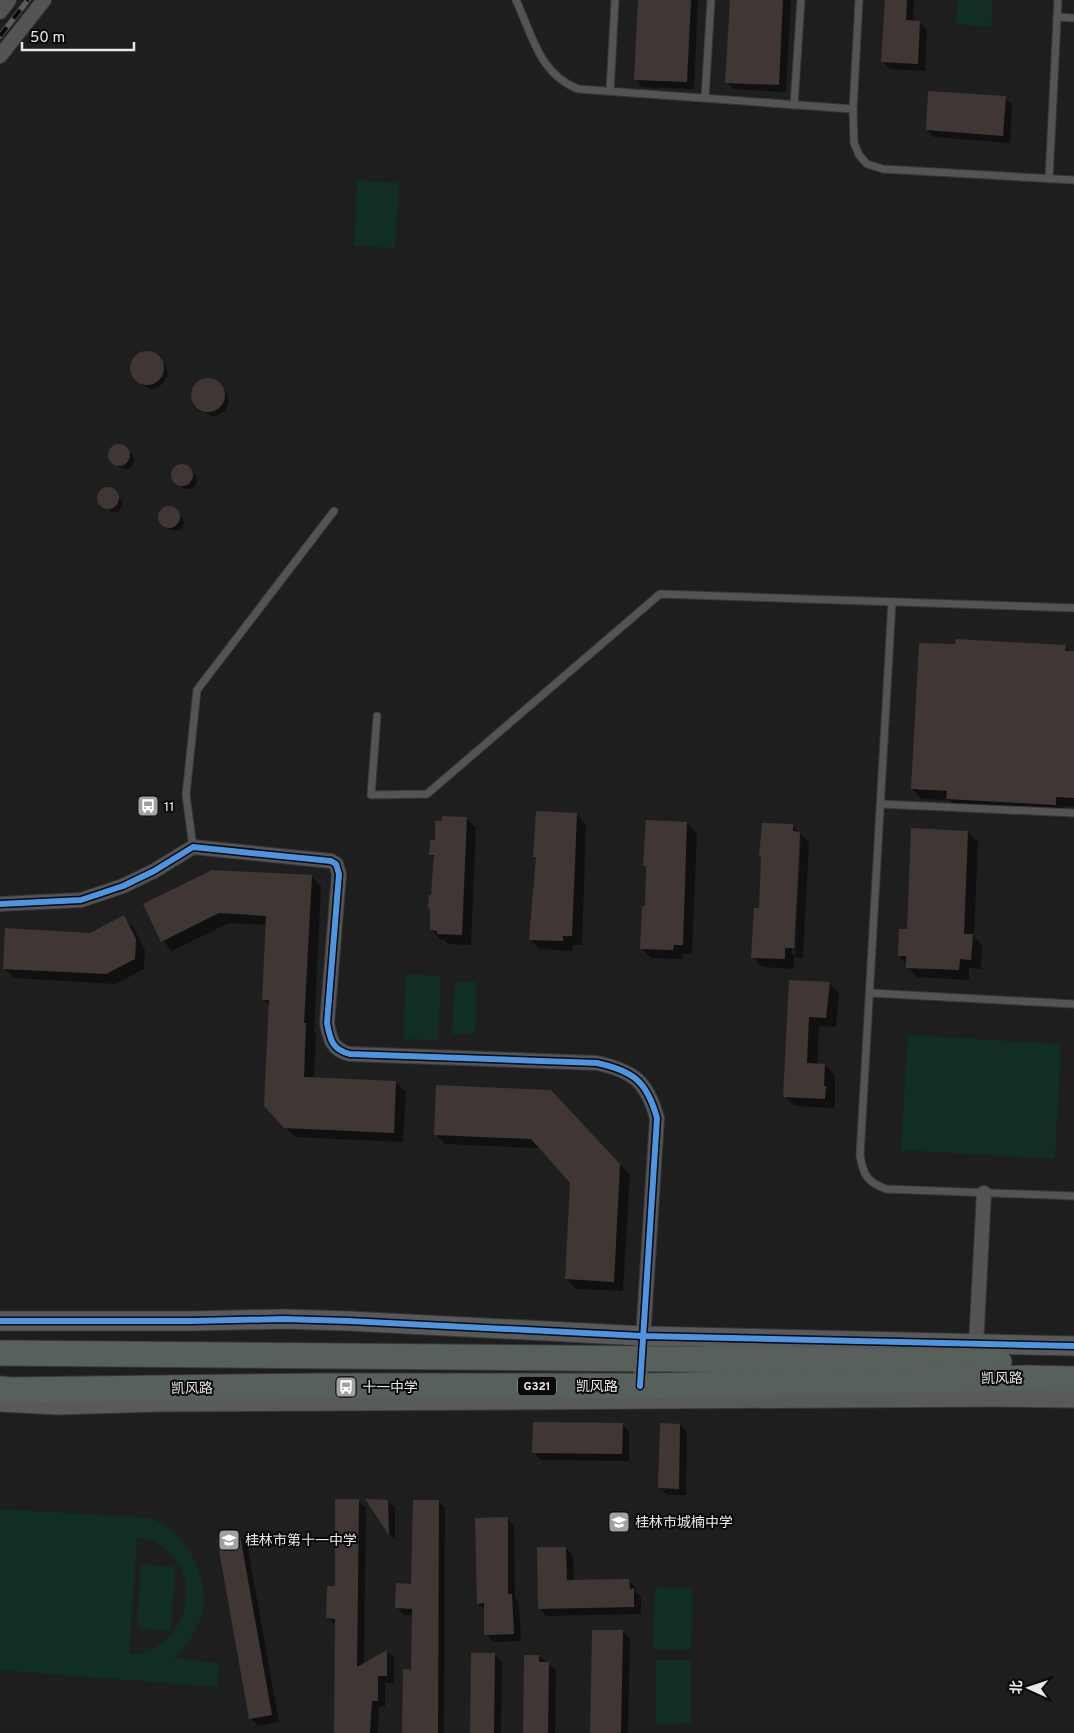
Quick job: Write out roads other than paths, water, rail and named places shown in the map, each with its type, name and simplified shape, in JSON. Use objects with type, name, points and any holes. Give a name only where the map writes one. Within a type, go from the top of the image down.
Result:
[{"type":"highway","name":"凯风路","points":[[0,1353],[642,1347],[1074,1362]]},
{"type":"highway","name":"凯风路","points":[[0,1389],[319,1386],[640,1386],[1028,1378],[1074,1379]]},
{"type":"street","points":[[0,12],[9,0]]},
{"type":"street","points":[[0,56],[44,0]]},
{"type":"street","points":[[0,904],[81,900],[123,886],[154,871],[193,848],[328,860],[336,864],[339,874],[327,1023],[331,1041],[337,1049],[350,1054],[598,1063],[624,1072],[639,1080],[650,1094],[657,1118],[640,1386]]},
{"type":"street","points":[[976,1344],[984,1193]]},
{"type":"street","points":[[0,1321],[283,1319],[349,1321],[642,1347],[976,1344],[1074,1346]]},
{"type":"street","points":[[0,1402],[58,1405],[158,1402],[1074,1398]]},
{"type":"lane","points":[[516,0],[542,60],[550,72],[568,85],[578,89],[853,109]]},
{"type":"lane","points":[[610,91],[615,0]]},
{"type":"lane","points":[[705,98],[711,0]]},
{"type":"lane","points":[[794,105],[801,0]]},
{"type":"lane","points":[[859,0],[853,109],[854,143],[856,150],[867,164],[875,168],[1074,180]]},
{"type":"lane","points":[[1049,179],[1058,0]]},
{"type":"lane","points":[[1057,17],[1074,18]]},
{"type":"lane","points":[[193,848],[186,794],[197,690],[334,511]]},
{"type":"lane","points":[[377,716],[372,795],[426,794],[660,594],[1074,608]]},
{"type":"lane","points":[[892,602],[860,1155],[866,1176],[872,1183],[886,1189],[1074,1196]]},
{"type":"lane","points":[[881,804],[1074,813]]},
{"type":"lane","points":[[870,994],[1074,1004]]},
{"type":"railway","points":[[0,36],[28,0]]},
{"type":"place","name":"11","points":[[148,806]]},
{"type":"place","name":"十一中学","points":[[346,1387]]},
{"type":"place","name":"桂林市城楠中学","points":[[619,1522]]},
{"type":"place","name":"桂林市第十一中学","points":[[229,1540]]}]
